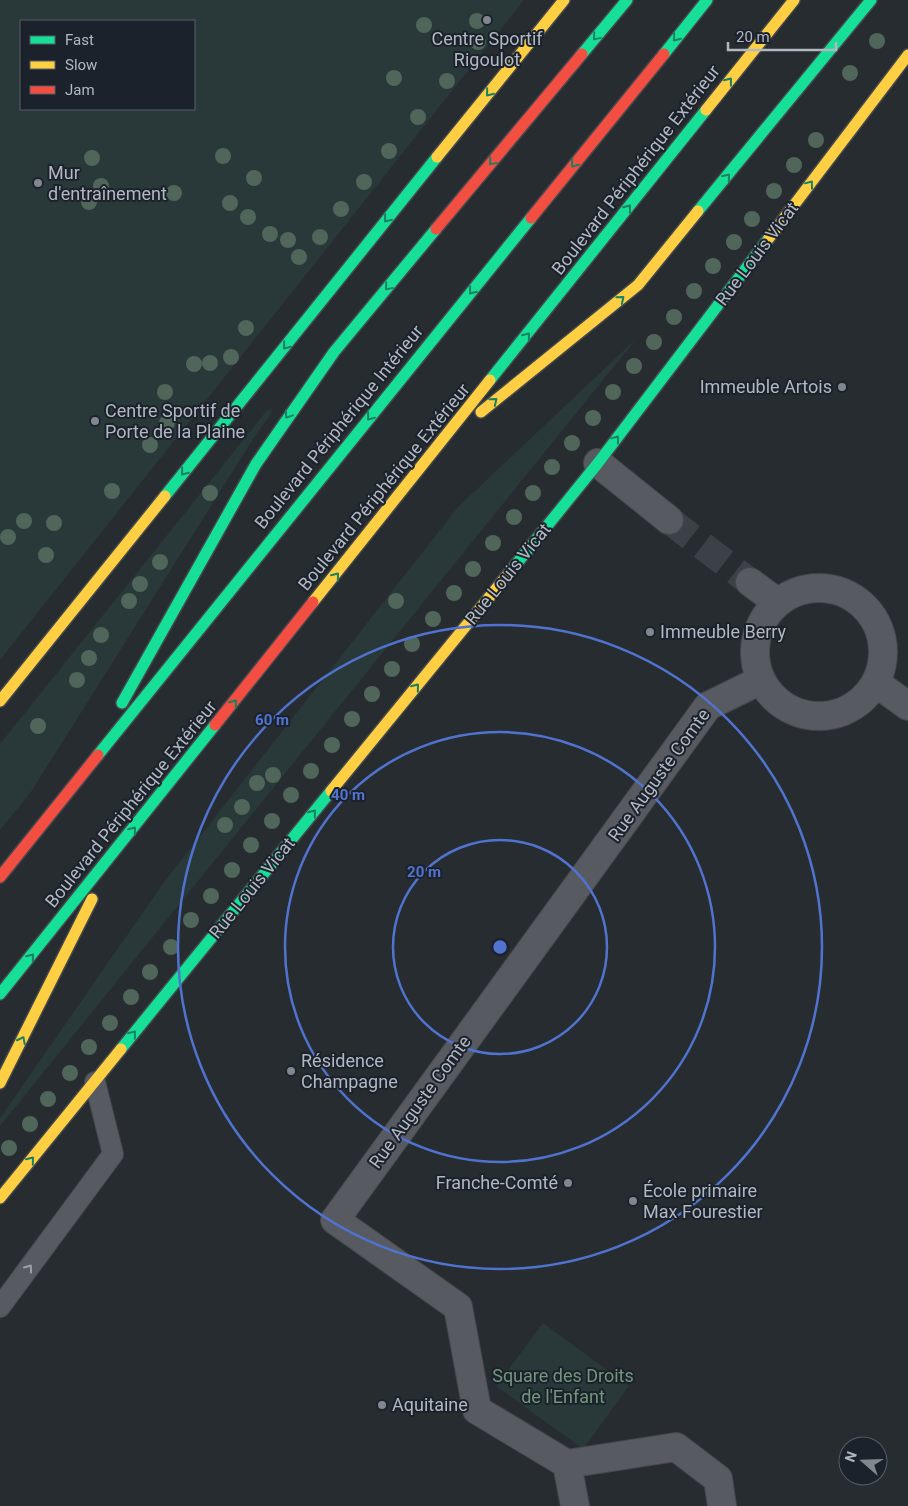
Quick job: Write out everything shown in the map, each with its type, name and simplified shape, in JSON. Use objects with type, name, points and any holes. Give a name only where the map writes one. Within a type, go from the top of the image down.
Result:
[{"type":"main road","points":[[0,701],[564,0]]},
{"type":"main road","points":[[85,770],[256,464],[294,407],[334,352],[627,0]]},
{"type":"main road","name":"Boulevard Périphérique Intérieur","points":[[0,877],[707,0]]},
{"type":"main road","name":"Boulevard Périphérique Extérieur","points":[[0,994],[116,852],[794,0]]},
{"type":"main road","points":[[442,442],[638,285],[872,0]]},
{"type":"main road","name":"Rue Louis Vicat","points":[[0,1198],[598,463],[908,55]]},
{"type":"main road","points":[[0,1083],[116,852]]},
{"type":"street","points":[[598,463],[669,520]]},
{"type":"street","points":[[750,582],[777,602]]},
{"type":"street","points":[[816,587],[837,589],[856,598],[872,613],[880,630],[884,648],[882,666],[876,683],[863,699],[846,711],[827,716],[806,716],[788,709],[772,696],[760,680],[754,659],[756,638],[763,618],[777,602],[795,591],[816,587]]},
{"type":"street","name":"Rue Auguste Comte","points":[[567,1464],[477,1410],[458,1308],[335,1220],[708,706],[760,680]]},
{"type":"street","points":[[876,683],[908,706]]},
{"type":"street","points":[[576,1506],[567,1464],[676,1446],[718,1478],[722,1506]]},
{"type":"lane","points":[[0,1307],[113,1154],[95,1082]]},
{"type":"green space","name":"Centre Sportif de Porte de la Plaine","points":[[0,0],[524,0],[0,660]]},
{"type":"green space","points":[[637,338],[0,1126],[0,1118],[164,882],[458,507]]},
{"type":"green space","points":[[268,409],[273,411],[257,433],[31,792],[0,830],[0,744]]},
{"type":"green space","name":"Square des Droits de l'Enfant","points":[[543,1323],[629,1386],[583,1449],[496,1386]]},
{"type":"tunnel","points":[[669,520],[750,582]]},
{"type":"traffic: fast","points":[[582,54],[627,0]]},
{"type":"traffic: fast","points":[[664,54],[707,0]]},
{"type":"traffic: fast","points":[[698,211],[871,0]]},
{"type":"traffic: fast","points":[[490,380],[706,110]]},
{"type":"traffic: fast","points":[[165,496],[437,157]]},
{"type":"traffic: fast","points":[[98,755],[531,218]]},
{"type":"traffic: fast","points":[[122,703],[256,464],[334,352],[436,229]]},
{"type":"traffic: fast","points":[[509,573],[598,463],[769,238]]},
{"type":"traffic: fast","points":[[0,994],[215,725]]},
{"type":"traffic: fast","points":[[121,1049],[331,791]]},
{"type":"traffic: slow","points":[[437,157],[564,0]]},
{"type":"traffic: slow","points":[[706,110],[794,0]]},
{"type":"traffic: slow","points":[[769,238],[908,55]]},
{"type":"traffic: slow","points":[[481,412],[638,285],[698,211]]},
{"type":"traffic: slow","points":[[313,602],[490,380]]},
{"type":"traffic: slow","points":[[0,701],[165,496]]},
{"type":"traffic: slow","points":[[331,791],[509,573]]},
{"type":"traffic: slow","points":[[0,1083],[92,899]]},
{"type":"traffic: slow","points":[[0,1198],[121,1049]]},
{"type":"traffic: jam","points":[[436,229],[582,54]]},
{"type":"traffic: jam","points":[[531,218],[664,54]]},
{"type":"traffic: jam","points":[[215,725],[313,602]]},
{"type":"traffic: jam","points":[[0,877],[98,755]]},
{"type":"place","name":"Centre Sportif Rigoulot","points":[[487,20]]},
{"type":"place","name":"Mur d'entraînement","points":[[38,183]]},
{"type":"place","name":"Immeuble Artois","points":[[842,387]]},
{"type":"place","name":"Centre Sportif de Porte de la Plaine","points":[[95,421]]},
{"type":"place","name":"Immeuble Berry","points":[[650,632]]},
{"type":"place","name":"Résidence Champagne","points":[[291,1071]]},
{"type":"place","name":"Franche-Comté","points":[[568,1183]]},
{"type":"place","name":"École primaire Max Fourestier","points":[[633,1201]]},
{"type":"place","name":"Aquitaine","points":[[382,1405]]}]
